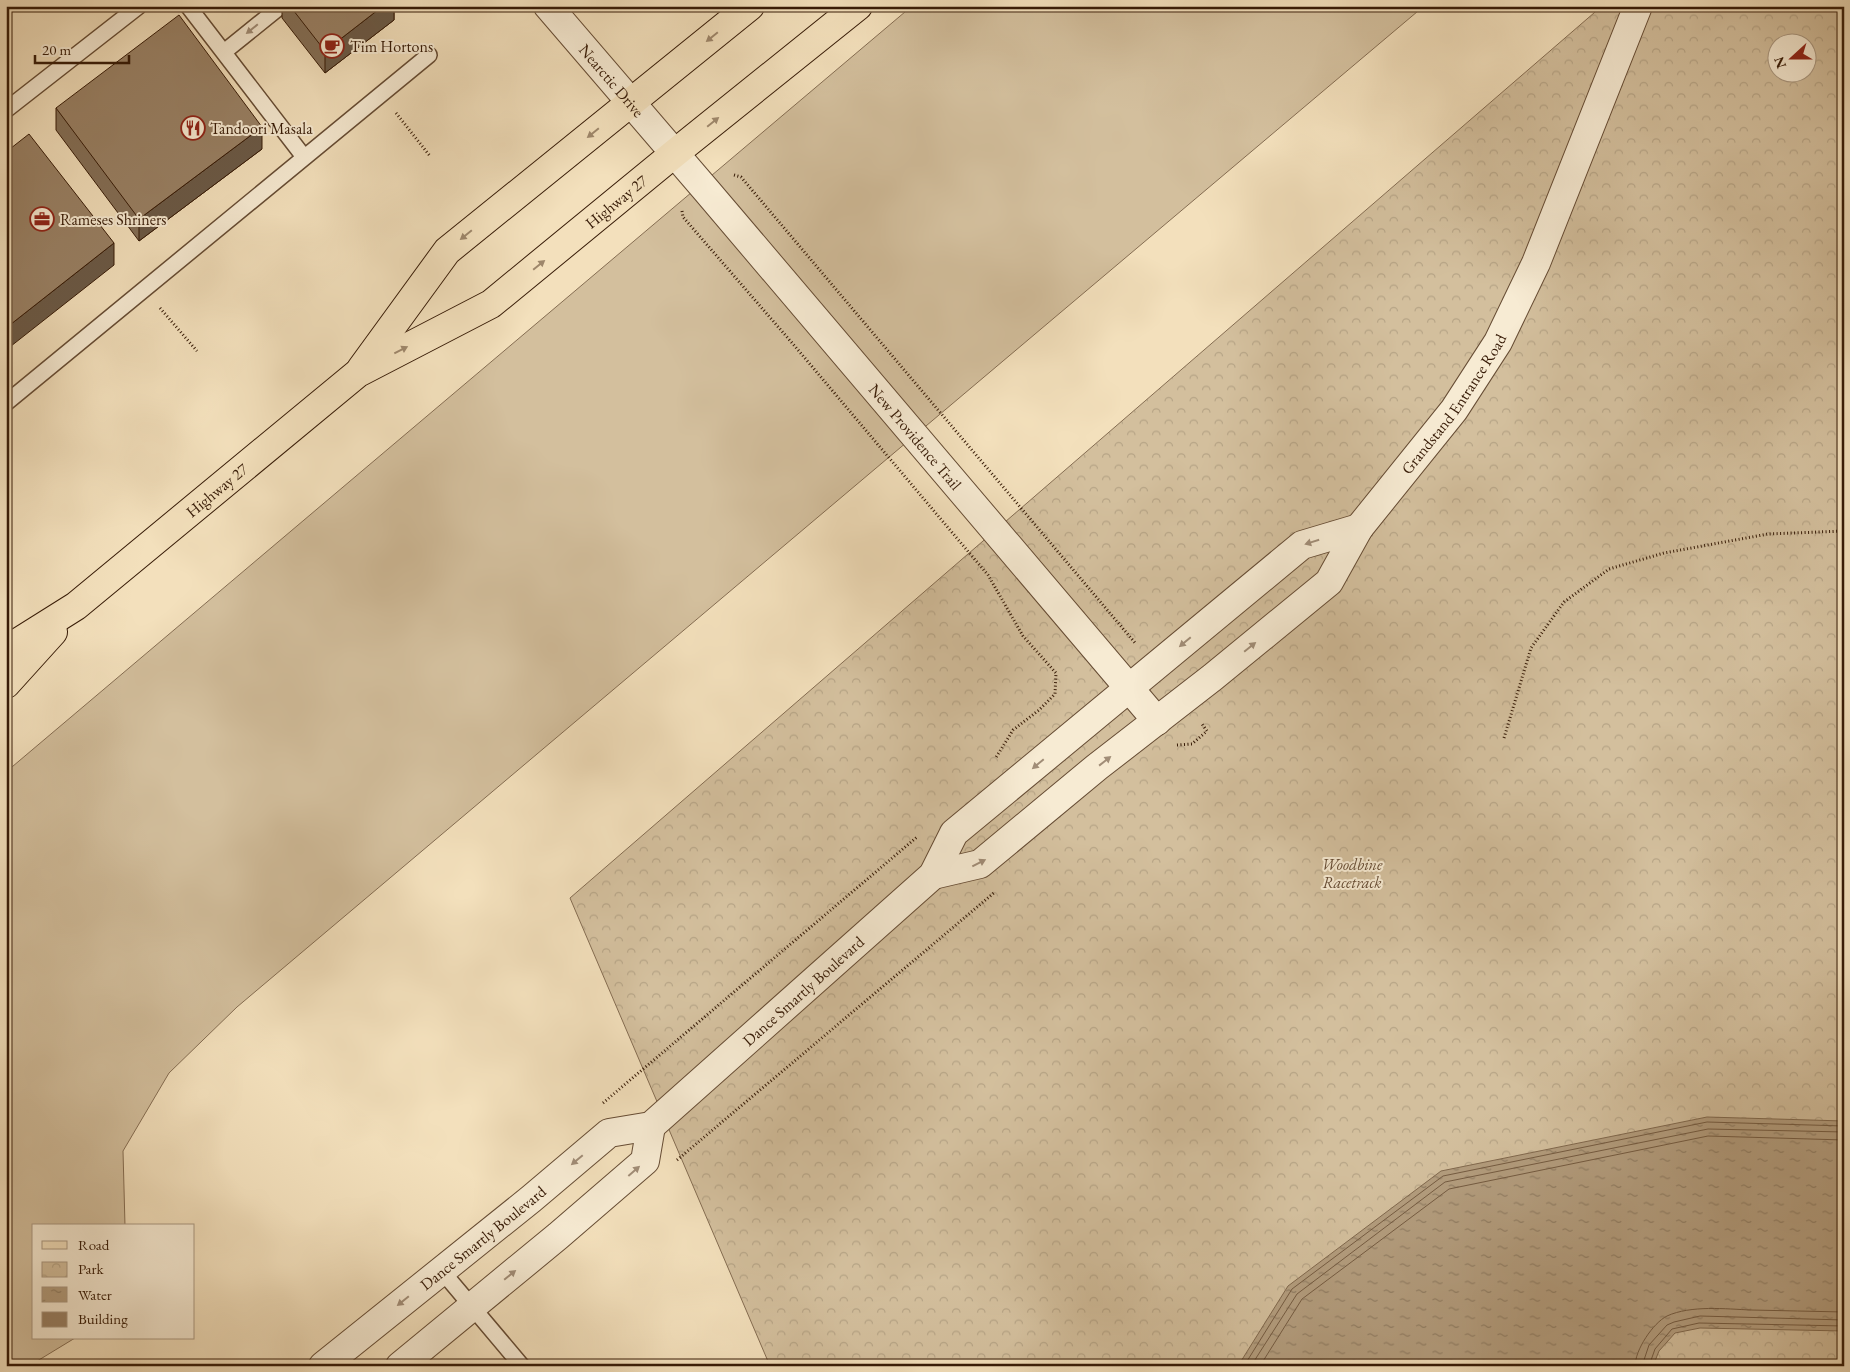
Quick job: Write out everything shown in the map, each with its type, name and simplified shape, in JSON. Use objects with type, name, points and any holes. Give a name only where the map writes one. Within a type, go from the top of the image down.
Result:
[{"type":"main road","name":"Highway 27","points":[[358,373],[447,250],[750,6]]},
{"type":"main road","name":"Highway 27","points":[[6,650],[76,606],[358,373],[491,304],[858,6]]},
{"type":"main road","name":"Highway 27","points":[[6,684],[76,606]]},
{"type":"street","name":"Nearctic Drive","points":[[548,6],[675,153]]},
{"type":"street","name":"Grandstand Entrance Road","points":[[1157,721],[1330,582],[1359,528],[1454,410],[1498,342],[1536,263],[1638,6]]},
{"type":"street","name":"New Providence Trail","points":[[675,153],[1157,721]]},
{"type":"street","points":[[1129,688],[1302,545],[1359,528]]},
{"type":"street","name":"Dance Smartly Boulevard","points":[[323,1366],[531,1199],[609,1133],[651,1126],[932,875],[954,833],[1129,688]]},
{"type":"street","name":"Dance Smartly Boulevard","points":[[932,875],[980,864],[1097,767],[1157,721]]},
{"type":"street","points":[[400,1366],[558,1236],[645,1161],[651,1126]]},
{"type":"lane","points":[[6,110],[139,6]]},
{"type":"lane","points":[[188,6],[304,157]]},
{"type":"lane","points":[[224,52],[281,6]]},
{"type":"lane","points":[[6,403],[429,55]]},
{"type":"lane","points":[[441,1270],[522,1366]]},
{"type":"path","points":[[381,94],[430,156]]},
{"type":"path","points":[[741,177],[1102,602]]},
{"type":"path","points":[[683,217],[794,344],[988,575],[1023,636],[1056,673],[1055,694],[1039,710],[1013,730],[994,760]]},
{"type":"path","points":[[145,289],[197,351]]},
{"type":"path","points":[[1504,738],[1531,648],[1564,602],[1609,569],[1664,553],[1768,534],[1844,531]]},
{"type":"path","points":[[597,1108],[922,834]]},
{"type":"path","points":[[677,1160],[1001,887]]},
{"type":"green space","points":[[912,6],[1424,6],[237,1007],[169,1073],[123,1151],[125,1224],[32,1224],[32,1340],[72,1340],[29,1366],[6,1366],[6,772]]},
{"type":"green space","name":"Woodbine Racetrack","points":[[1602,6],[1844,6],[1844,1366],[770,1366],[570,898]]},
{"type":"water","points":[[1707,1117],[1844,1121],[1844,1331],[1700,1328],[1675,1333],[1659,1351],[1653,1366],[1238,1366],[1288,1286],[1441,1171]]},
{"type":"building","points":[[290,6],[383,6],[325,51]]},
{"type":"building","points":[[179,15],[262,127],[139,219],[56,108]]},
{"type":"building","name":"Rameses Shriners","points":[[29,134],[114,243],[6,328],[6,152]]},
{"type":"place","name":"Tim Hortons","points":[[332,46]]},
{"type":"place","name":"Tandoori Masala","points":[[193,128]]},
{"type":"place","name":"Rameses Shriners","points":[[42,219]]}]
